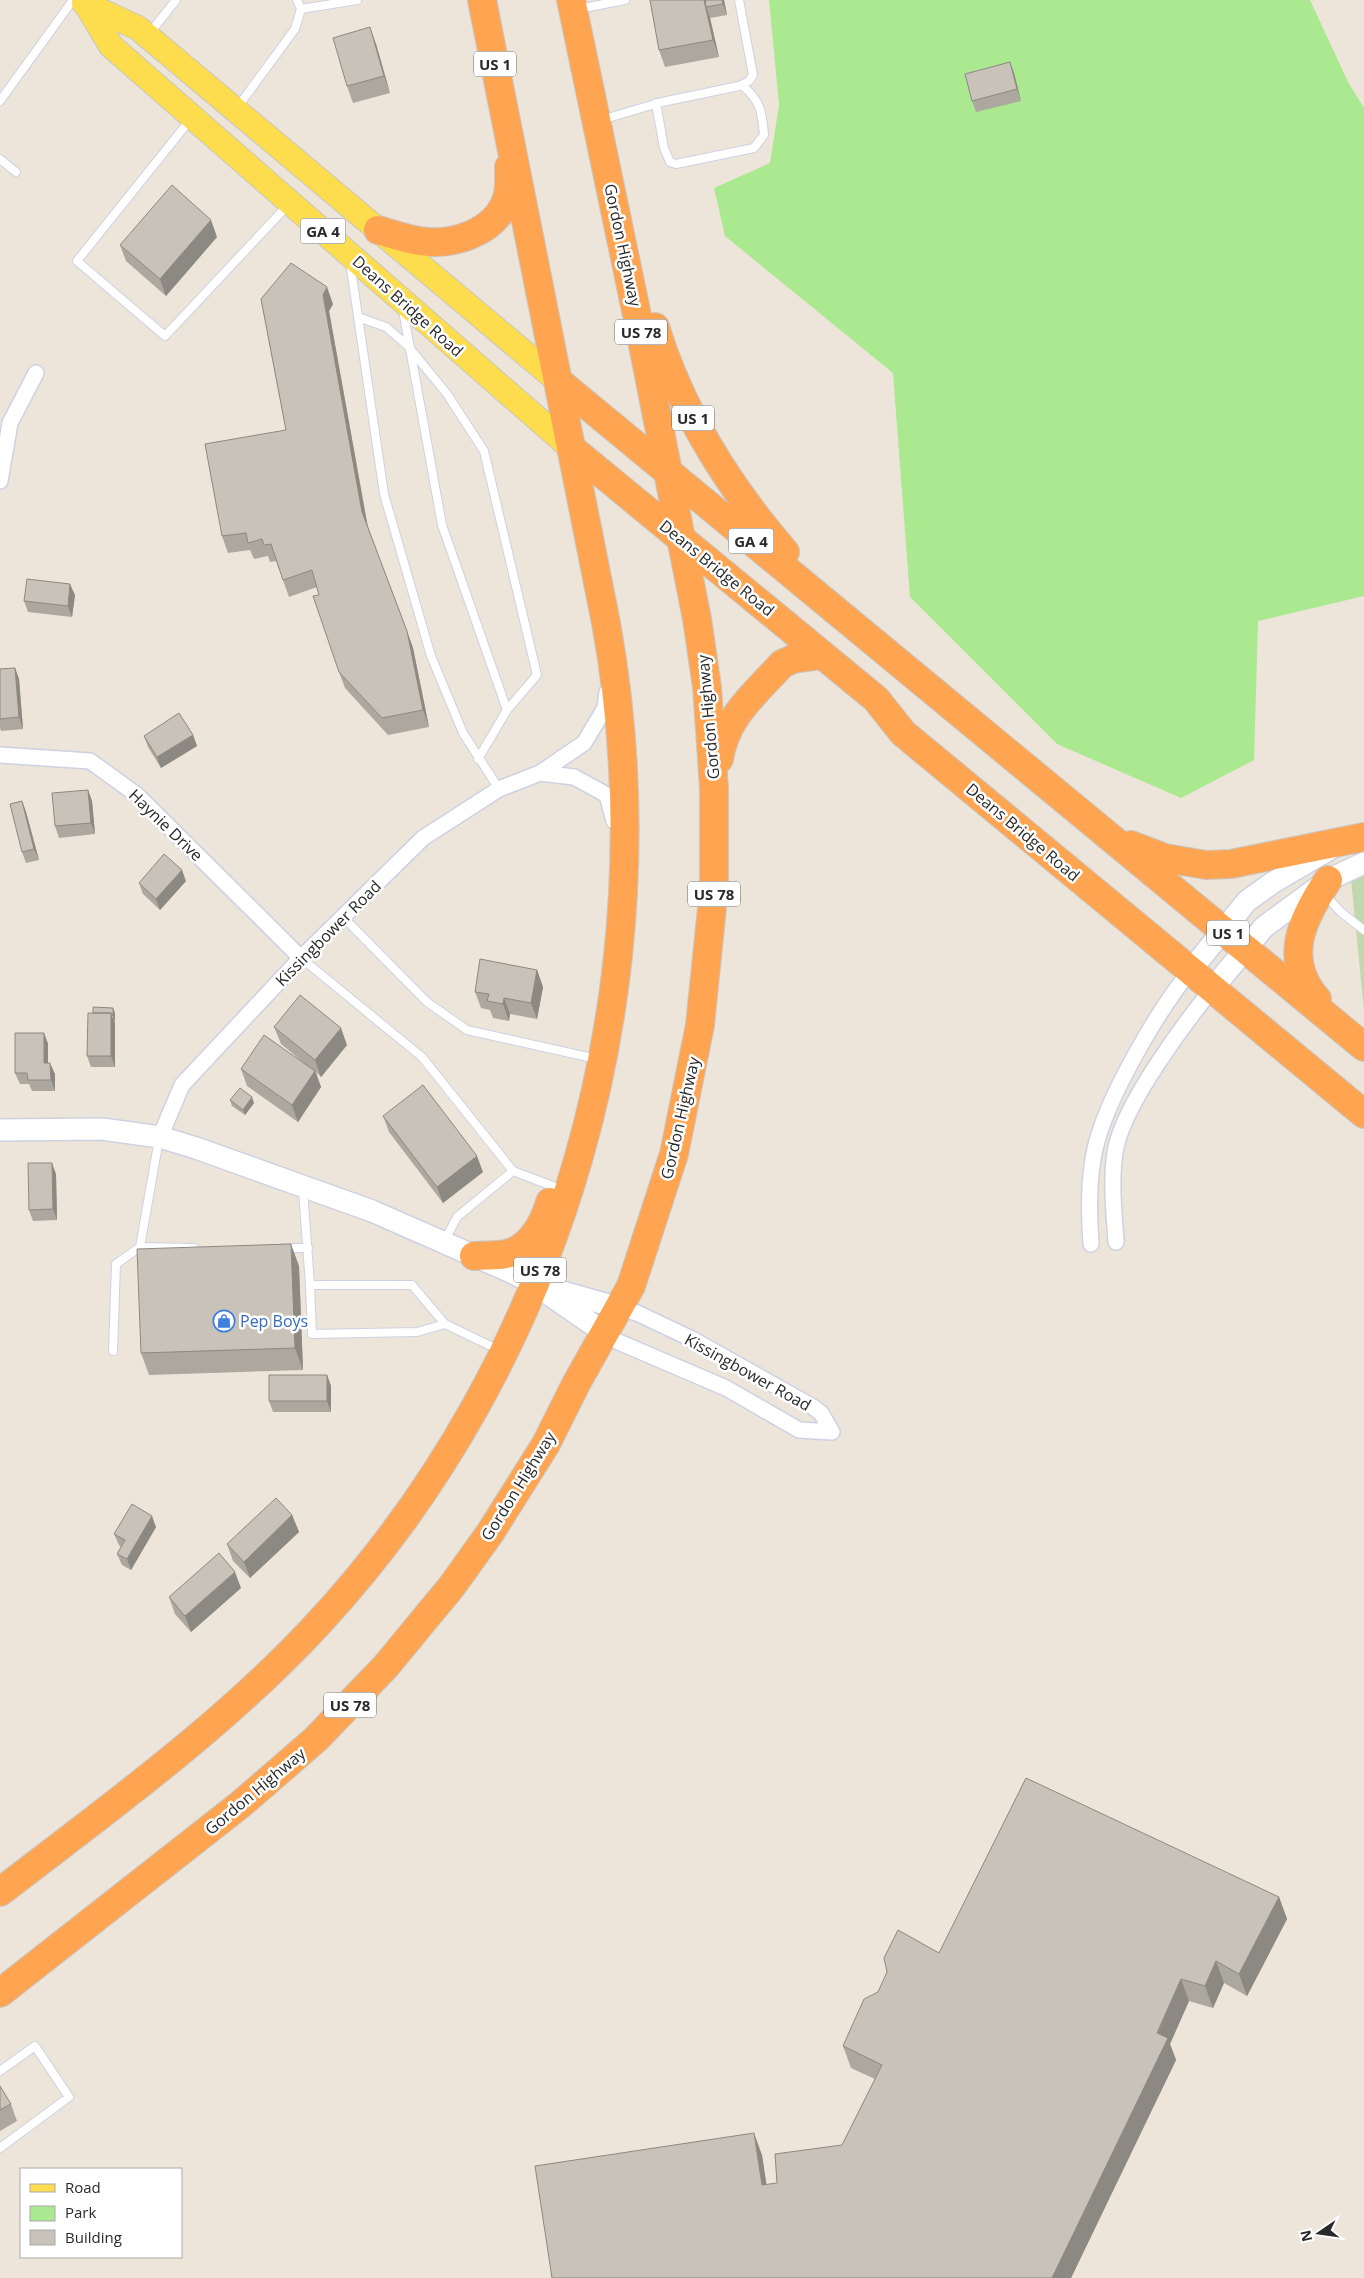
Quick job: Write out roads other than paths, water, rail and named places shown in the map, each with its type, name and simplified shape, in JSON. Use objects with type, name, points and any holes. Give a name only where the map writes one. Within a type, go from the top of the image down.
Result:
[{"type":"highway","name":"US 1","points":[[482,0],[572,448]]},
{"type":"highway","name":"Gordon Highway","points":[[0,1993],[241,1804],[316,1739],[386,1666],[452,1586],[490,1533],[546,1444],[631,1286],[674,1154],[688,1090],[705,991],[714,896],[714,788],[707,687],[697,619],[668,471],[573,5]]},
{"type":"highway","points":[[378,230],[420,241],[446,242],[459,240],[486,227],[506,200],[509,187],[508,128]]},
{"type":"highway","name":"US 1","points":[[612,194],[670,373],[689,411],[740,495],[763,527],[834,610],[1354,1039]]},
{"type":"highway","name":"GA 4","points":[[558,382],[834,610]]},
{"type":"highway","name":"Deans Bridge Road","points":[[572,448],[876,699],[903,733],[1364,1114]]},
{"type":"highway","name":"US 78","points":[[0,1892],[192,1742],[243,1699],[315,1627],[381,1550],[457,1438],[503,1352],[534,1284],[570,1191],[588,1126],[604,1060],[622,926],[625,858],[623,756],[612,656],[572,448]]},
{"type":"highway","points":[[714,788],[722,741],[732,719],[782,664],[793,659],[822,654]]},
{"type":"highway","points":[[1095,827],[1165,858],[1206,865],[1232,864],[1313,875],[1364,838]]},
{"type":"highway","points":[[1313,875],[1311,904],[1300,935],[1299,964],[1307,988],[1354,1039]]},
{"type":"highway","points":[[474,1256],[507,1254],[518,1249],[529,1240],[545,1219],[567,1150],[604,1060]]},
{"type":"main road","name":"GA 4","points":[[80,1],[138,28],[558,382]]},
{"type":"main road","name":"Deans Bridge Road","points":[[80,1],[111,46],[193,116],[401,301],[572,448]]},
{"type":"street","points":[[0,480],[10,423],[36,373]]},
{"type":"street","name":"Kissingbower Road","points":[[160,1137],[182,1085],[301,958],[424,838],[499,788],[540,773],[584,743],[605,708],[612,656]]},
{"type":"street","name":"Haynie Drive","points":[[0,755],[90,761],[137,795],[301,958]]},
{"type":"street","name":"Kissingbower Road","points":[[540,773],[574,777],[607,795],[625,858]]},
{"type":"street","points":[[1091,1244],[1089,1218],[1091,1178],[1095,1148],[1101,1130],[1119,1088],[1150,1031],[1177,987],[1222,929],[1247,901],[1313,875],[1364,863]]},
{"type":"street","points":[[1116,1242],[1113,1173],[1116,1146],[1142,1091],[1190,1017],[1264,927],[1313,875]]},
{"type":"street","name":"Kissingbower Road","points":[[0,1130],[102,1129],[160,1137],[372,1211],[534,1284],[637,1313],[694,1340],[813,1407],[821,1413],[832,1432],[799,1430],[726,1388],[614,1340],[534,1284]]},
{"type":"lane","points":[[148,36],[176,0]]},
{"type":"lane","points":[[236,110],[295,29],[300,9],[297,0]]},
{"type":"lane","points":[[300,9],[357,0]]},
{"type":"lane","points":[[573,5],[625,0]]},
{"type":"lane","points":[[597,121],[656,103],[742,85],[749,81],[753,75],[739,0]]},
{"type":"lane","points":[[0,100],[80,1]]},
{"type":"lane","points":[[656,103],[664,148],[670,162],[676,164],[754,148],[764,136],[762,119],[758,101],[742,85]]},
{"type":"lane","points":[[193,116],[77,261],[166,336],[291,203]]},
{"type":"lane","points":[[0,159],[16,172]]},
{"type":"lane","points":[[348,253],[384,494],[431,656],[463,733],[478,759],[499,788]]},
{"type":"lane","points":[[401,301],[442,525],[507,710]]},
{"type":"lane","points":[[358,317],[386,327],[408,345],[447,394],[484,451],[537,675],[507,710],[478,759]]},
{"type":"lane","points":[[1313,875],[1342,913],[1364,930]]},
{"type":"lane","points":[[343,917],[427,1002],[467,1030],[604,1060]]},
{"type":"lane","points":[[301,958],[422,1057],[512,1172],[555,1187]]},
{"type":"lane","points":[[140,1248],[160,1137]]},
{"type":"lane","points":[[444,1242],[458,1217],[512,1172]]},
{"type":"lane","points":[[303,1186],[312,1334],[417,1332],[445,1324]]},
{"type":"lane","points":[[113,1351],[116,1264],[140,1248],[199,1248]]},
{"type":"lane","points":[[278,1248],[308,1248]]},
{"type":"lane","points":[[310,1285],[412,1285],[445,1324],[503,1352]]},
{"type":"lane","points":[[0,2071],[35,2046],[69,2097],[0,2148]]},
{"type":"place","name":"Pep Boys","points":[[224,1321]]}]
